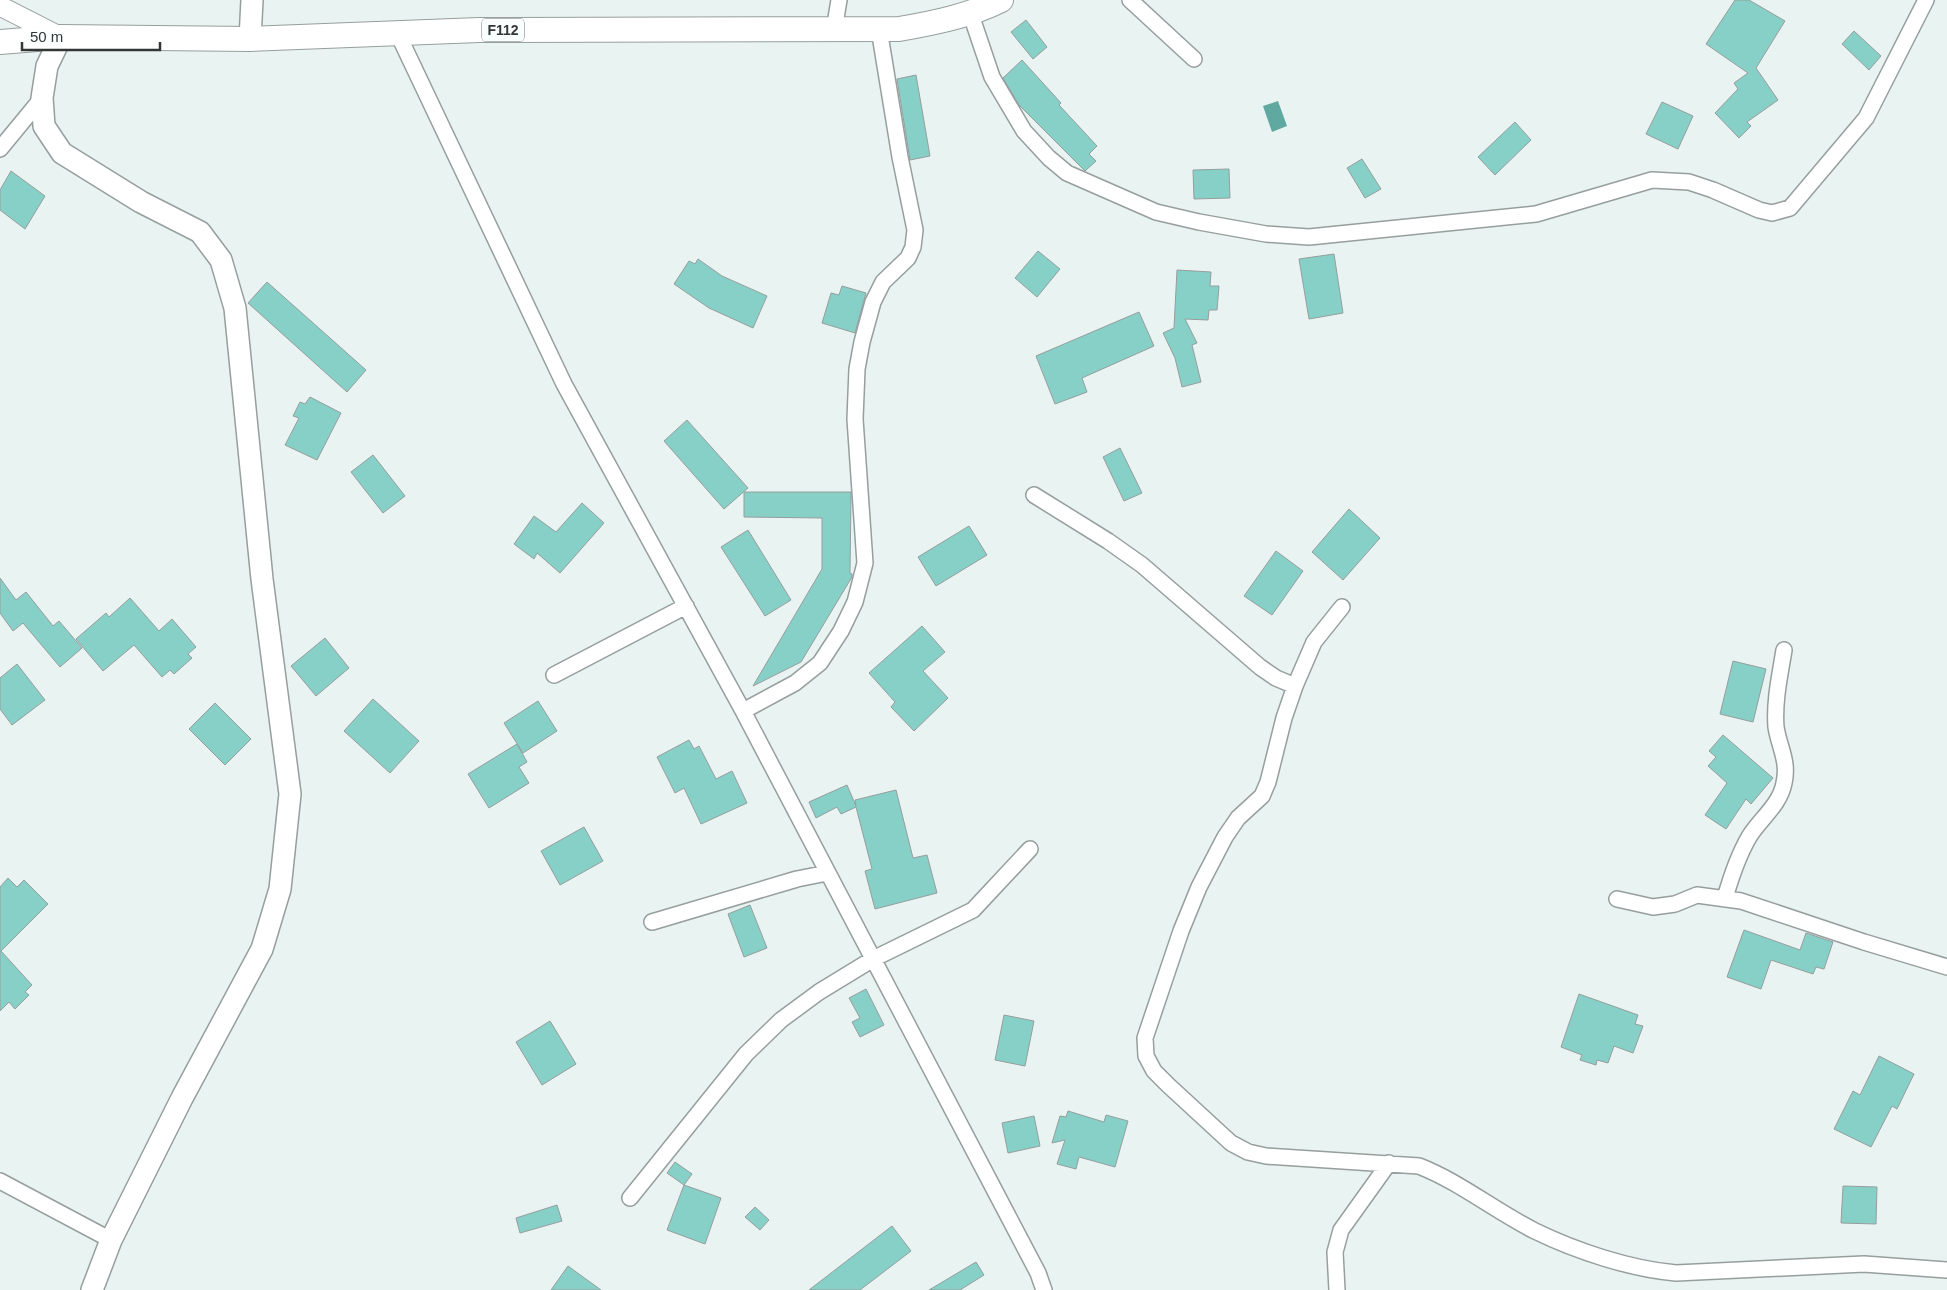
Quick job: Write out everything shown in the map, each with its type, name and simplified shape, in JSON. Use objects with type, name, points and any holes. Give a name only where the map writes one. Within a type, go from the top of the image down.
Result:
[{"type":"main road","points":[[250,39],[252,0]]},
{"type":"main road","name":"F112","points":[[0,42],[61,37],[250,39],[397,32],[619,28],[899,29],[940,22],[1001,0]]},
{"type":"main road","points":[[61,37],[47,66],[42,98],[44,126],[62,153],[141,202],[200,232],[220,260],[235,308],[262,579],[290,794],[280,889],[262,949],[182,1098],[111,1240],[92,1290]]},
{"type":"street","points":[[834,30],[839,0]]},
{"type":"street","points":[[1130,0],[1194,59]]},
{"type":"street","points":[[970,12],[992,77],[1024,131],[1067,173],[1156,212],[1266,234],[1309,237],[1536,214],[1652,180],[1689,182],[1759,210],[1772,213],[1790,208],[1866,118],[1926,0]]},
{"type":"street","points":[[0,6],[61,37]]},
{"type":"street","points":[[743,711],[794,683],[820,663],[841,631],[855,602],[865,563],[855,418],[858,369],[862,342],[873,302],[882,282],[908,258],[915,230],[900,157],[879,29]]},
{"type":"street","points":[[397,32],[564,384],[743,711],[1038,1273],[1044,1290]]},
{"type":"street","points":[[0,149],[42,98]]},
{"type":"street","points":[[1034,495],[1108,541],[1142,565],[1260,667],[1276,678],[1295,686]]},
{"type":"street","points":[[554,676],[686,606]]},
{"type":"street","points":[[1342,607],[1314,642],[1295,686],[1284,718],[1268,782],[1262,796],[1238,818],[1225,837],[1199,887],[1181,931],[1146,1038],[1146,1056],[1154,1071],[1231,1144],[1248,1152],[1266,1156],[1419,1166],[1438,1173],[1534,1231],[1593,1254],[1652,1271],[1676,1273],[1864,1264],[1947,1270]]},
{"type":"street","points":[[1725,898],[1734,867],[1750,836],[1779,798],[1784,784],[1786,767],[1776,728],[1776,711],[1784,650]]},
{"type":"street","points":[[630,1198],[746,1054],[781,1020],[819,992],[873,960],[973,910],[1030,849]]},
{"type":"street","points":[[652,922],[798,879],[827,873]]},
{"type":"street","points":[[1617,899],[1653,907],[1675,904],[1698,895],[1741,901],[1864,942],[1947,967]]},
{"type":"street","points":[[1337,1290],[1335,1252],[1341,1230],[1389,1163]]},
{"type":"street","points":[[0,1182],[111,1240]]},
{"type":"water","points":[[1278,101],[1287,126],[1272,132],[1263,106]]},
{"type":"building","points":[[1735,0],[1749,0],[1785,21],[1756,68],[1778,100],[1747,122],[1751,126],[1739,138],[1715,113],[1738,89],[1734,83],[1748,73],[1706,44]]},
{"type":"building","points":[[1026,20],[1047,47],[1033,59],[1011,32]]},
{"type":"building","points":[[1854,31],[1881,56],[1869,70],[1842,44]]},
{"type":"building","points":[[1022,60],[1061,103],[1059,105],[1097,146],[1089,154],[1096,161],[1085,171],[1019,105],[1003,78]]},
{"type":"building","points":[[916,75],[930,156],[910,160],[897,79]]},
{"type":"building","points":[[1662,102],[1693,116],[1678,149],[1646,134]]},
{"type":"building","points":[[1515,122],[1531,140],[1495,175],[1478,157]]},
{"type":"building","points":[[1362,159],[1381,189],[1365,198],[1347,168]]},
{"type":"building","points":[[1229,169],[1230,198],[1194,199],[1193,170]]},
{"type":"building","points":[[11,171],[45,196],[25,229],[0,210],[0,190]]},
{"type":"building","points":[[1038,251],[1060,269],[1037,297],[1015,278]]},
{"type":"building","points":[[1334,254],[1343,313],[1309,319],[1299,259]]},
{"type":"building","points":[[698,259],[722,276],[767,296],[753,328],[709,308],[674,284],[689,261],[695,264]]},
{"type":"building","points":[[1177,270],[1211,272],[1210,286],[1219,286],[1217,310],[1209,310],[1208,320],[1185,319],[1197,343],[1192,345],[1201,382],[1182,387],[1175,358],[1163,333],[1174,328]]},
{"type":"building","points":[[267,282],[366,370],[347,392],[248,303]]},
{"type":"building","points":[[842,286],[866,293],[855,333],[822,323],[831,293],[839,295]]},
{"type":"building","points":[[1139,312],[1154,346],[1082,378],[1087,392],[1055,404],[1036,356]]},
{"type":"building","points":[[310,397],[341,413],[317,460],[285,445],[299,418],[293,416],[300,402],[305,404]]},
{"type":"building","points":[[687,420],[748,488],[724,509],[664,441]]},
{"type":"building","points":[[1120,448],[1142,493],[1124,501],[1103,457]]},
{"type":"building","points":[[373,455],[405,496],[383,513],[351,472]]},
{"type":"building","points":[[744,492],[851,492],[850,573],[852,577],[801,662],[753,686],[822,569],[822,518],[744,517]]},
{"type":"building","points":[[582,503],[604,523],[560,573],[537,553],[534,559],[514,544],[534,516],[556,532]]},
{"type":"building","points":[[1349,509],[1380,538],[1343,580],[1312,552]]},
{"type":"building","points":[[969,526],[987,555],[936,586],[918,557]]},
{"type":"building","points":[[748,530],[791,600],[765,616],[721,547]]},
{"type":"building","points":[[1276,551],[1303,571],[1272,615],[1244,596]]},
{"type":"building","points":[[0,578],[16,600],[26,592],[53,626],[59,621],[82,648],[60,667],[23,623],[13,631],[0,613]]},
{"type":"building","points":[[130,598],[159,631],[172,619],[196,647],[188,654],[192,658],[174,674],[170,670],[162,677],[134,645],[103,671],[76,639],[106,613],[109,617]]},
{"type":"building","points":[[922,626],[945,652],[923,671],[948,698],[914,731],[891,707],[895,702],[869,673]]},
{"type":"building","points":[[325,638],[349,668],[316,696],[291,666]]},
{"type":"building","points":[[1733,661],[1766,669],[1753,722],[1720,714]]},
{"type":"building","points":[[17,664],[45,700],[12,725],[0,709],[0,678]]},
{"type":"building","points":[[373,699],[419,741],[390,773],[344,731]]},
{"type":"building","points":[[538,701],[557,731],[523,753],[504,723]]},
{"type":"building","points":[[215,703],[251,739],[225,765],[189,729]]},
{"type":"building","points":[[1723,735],[1773,778],[1751,804],[1746,799],[1726,829],[1705,815],[1727,783],[1708,766],[1716,757],[1709,751]]},
{"type":"building","points":[[689,740],[694,749],[699,746],[716,779],[732,771],[747,803],[701,824],[684,788],[675,793],[657,757]]},
{"type":"building","points":[[517,744],[527,762],[519,767],[529,783],[489,808],[468,774]]},
{"type":"building","points":[[847,785],[856,806],[855,800],[896,790],[913,858],[927,855],[937,893],[875,909],[865,871],[872,869],[856,807],[841,814],[837,807],[816,818],[809,802]]},
{"type":"building","points":[[584,827],[603,861],[560,885],[541,851]]},
{"type":"building","points":[[8,878],[17,887],[24,880],[48,904],[1,951],[32,985],[25,992],[29,995],[15,1009],[9,1002],[0,1011],[0,887]]},
{"type":"building","points":[[750,905],[767,948],[744,957],[728,914]]},
{"type":"building","points":[[1744,930],[1800,950],[1806,933],[1833,942],[1824,969],[1816,967],[1813,974],[1771,960],[1761,989],[1727,977]]},
{"type":"building","points":[[866,989],[884,1025],[860,1037],[852,1022],[860,1018],[849,998]]},
{"type":"building","points":[[1579,994],[1638,1015],[1635,1024],[1643,1026],[1633,1053],[1614,1046],[1608,1063],[1597,1060],[1596,1065],[1580,1060],[1582,1055],[1561,1047]]},
{"type":"building","points":[[1004,1015],[1034,1021],[1025,1066],[995,1060]]},
{"type":"building","points":[[550,1021],[576,1064],[542,1085],[516,1042]]},
{"type":"building","points":[[1879,1056],[1914,1074],[1897,1109],[1892,1106],[1871,1147],[1834,1129],[1853,1091],[1860,1095]]},
{"type":"building","points":[[1068,1111],[1104,1122],[1106,1115],[1128,1121],[1115,1167],[1079,1157],[1076,1169],[1057,1164],[1065,1140],[1052,1143],[1060,1116],[1066,1117]]},
{"type":"building","points":[[1034,1116],[1040,1146],[1008,1153],[1002,1123]]},
{"type":"building","points":[[675,1162],[692,1174],[684,1185],[667,1173]]},
{"type":"building","points":[[684,1185],[721,1198],[705,1244],[667,1230]]},
{"type":"building","points":[[1843,1186],[1877,1187],[1876,1224],[1841,1223]]},
{"type":"building","points":[[557,1205],[562,1221],[520,1233],[516,1218]]},
{"type":"building","points":[[755,1207],[769,1220],[760,1230],[745,1217]]},
{"type":"building","points":[[892,1226],[911,1251],[860,1290],[809,1290]]},
{"type":"building","points":[[976,1262],[984,1275],[960,1290],[929,1290]]},
{"type":"building","points":[[568,1266],[601,1290],[551,1290]]}]
